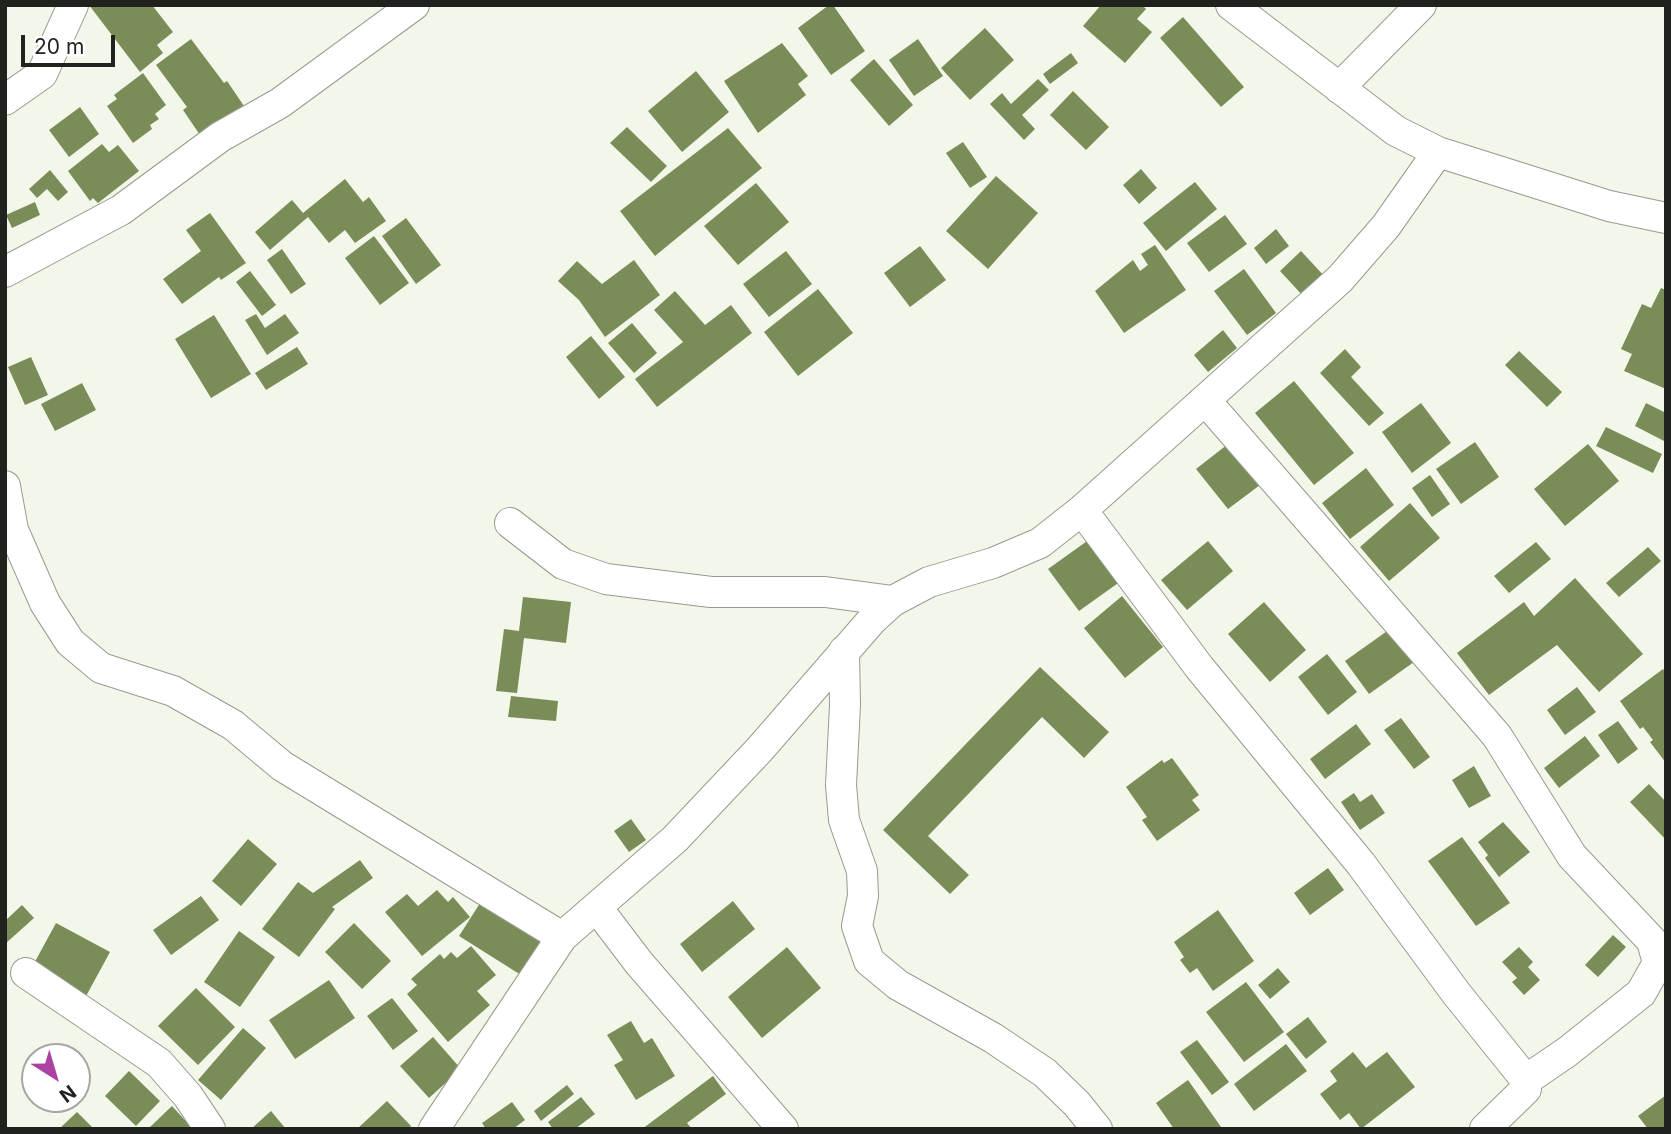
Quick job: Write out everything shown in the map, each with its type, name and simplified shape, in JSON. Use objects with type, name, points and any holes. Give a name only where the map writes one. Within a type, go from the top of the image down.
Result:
[{"type":"street","points":[[5,100],[42,74],[73,5]]},
{"type":"street","points":[[5,272],[114,215],[220,137],[280,103],[414,5]]},
{"type":"street","points":[[1231,5],[1396,131],[1438,152],[1609,206],[1666,218]]},
{"type":"street","points":[[1339,88],[1421,5]]},
{"type":"street","points":[[434,1129],[562,937],[598,909],[675,839],[760,749],[844,651],[893,601],[929,582],[993,563],[1040,543],[1082,510],[1340,279],[1386,226],[1438,152]]},
{"type":"street","points":[[1205,400],[1479,714],[1497,736],[1572,856],[1652,941],[1658,964],[1641,993],[1567,1052],[1525,1080]]},
{"type":"street","points":[[5,486],[13,530],[45,603],[70,642],[101,668],[173,691],[209,711],[327,795],[562,937]]},
{"type":"street","points":[[1082,510],[1199,667],[1361,864],[1456,993],[1525,1080],[1526,1089],[1485,1129]]},
{"type":"street","points":[[510,523],[563,564],[606,579],[711,592],[825,592],[893,601]]},
{"type":"street","points":[[844,651],[845,705],[841,785],[844,820],[862,871],[863,896],[857,926],[869,961],[898,985],[993,1038],[1045,1073],[1077,1104],[1097,1129]]},
{"type":"street","points":[[598,909],[639,962],[783,1129]]},
{"type":"street","points":[[26,973],[159,1063],[188,1097],[210,1129]]},
{"type":"building","points":[[89,5],[152,5],[173,32],[157,45],[163,53],[140,72]]},
{"type":"building","points":[[829,5],[833,5],[865,51],[831,75],[798,28]]},
{"type":"building","points":[[1101,5],[1142,5],[1146,9],[1137,19],[1152,32],[1125,63],[1083,26]]},
{"type":"building","points":[[1183,17],[1244,87],[1221,107],[1160,38]]},
{"type":"building","points":[[985,28],[1014,60],[970,100],[941,68]]},
{"type":"building","points":[[191,39],[224,83],[227,81],[244,106],[200,135],[183,110],[187,107],[156,65]]},
{"type":"building","points":[[918,39],[943,76],[914,96],[889,60]]},
{"type":"building","points":[[782,43],[808,76],[798,84],[806,95],[758,133],[724,81]]},
{"type":"building","points":[[1071,53],[1078,63],[1050,84],[1043,74]]},
{"type":"building","points":[[874,59],[913,105],[889,126],[850,80]]},
{"type":"building","points":[[696,71],[729,112],[682,152],[648,111]]},
{"type":"building","points":[[143,73],[166,105],[155,114],[159,119],[150,125],[152,129],[133,143],[107,106],[117,99],[114,95]]},
{"type":"building","points":[[1038,79],[1049,90],[1022,115],[1035,129],[1024,140],[990,104],[1002,93],[1011,104]]},
{"type":"building","points":[[1073,91],[1109,127],[1086,150],[1050,115]]},
{"type":"building","points":[[80,107],[99,134],[69,157],[49,130]]},
{"type":"building","points":[[627,127],[667,166],[651,182],[610,143]]},
{"type":"building","points":[[728,128],[762,168],[655,256],[620,211]]},
{"type":"building","points":[[963,142],[987,177],[970,188],[946,153]]},
{"type":"building","points":[[102,144],[109,152],[118,145],[139,171],[98,203],[93,198],[90,201],[68,171]]},
{"type":"building","points":[[1141,169],[1157,188],[1139,204],[1123,185]]},
{"type":"building","points":[[50,170],[68,192],[58,201],[47,189],[37,198],[29,189]]},
{"type":"building","points":[[996,176],[1038,213],[988,269],[946,231]]},
{"type":"building","points":[[345,179],[363,202],[369,197],[386,221],[355,243],[345,230],[329,243],[308,217],[270,250],[255,232],[292,200],[303,213]]},
{"type":"building","points":[[1195,182],[1217,209],[1166,251],[1143,223]]},
{"type":"building","points":[[756,183],[789,222],[738,265],[704,226]]},
{"type":"building","points":[[35,202],[40,215],[12,228],[6,215]]},
{"type":"building","points":[[210,213],[246,263],[221,280],[219,277],[182,304],[163,279],[201,251],[186,230]]},
{"type":"building","points":[[1225,215],[1247,244],[1209,272],[1187,243]]},
{"type":"building","points":[[406,218],[441,265],[416,284],[382,236]]},
{"type":"building","points":[[1276,229],[1289,246],[1266,264],[1254,248]]},
{"type":"building","points":[[374,236],[409,283],[380,305],[345,258]]},
{"type":"building","points":[[1155,245],[1186,290],[1124,333],[1095,291],[1133,260],[1140,271],[1148,265],[1141,254]]},
{"type":"building","points":[[920,246],[946,280],[910,307],[884,273]]},
{"type":"building","points":[[282,249],[306,284],[291,294],[267,260]]},
{"type":"building","points":[[786,251],[812,284],[769,317],[743,284]]},
{"type":"building","points":[[1301,251],[1326,278],[1304,297],[1280,271]]},
{"type":"building","points":[[634,260],[660,295],[605,337],[579,300],[558,281],[577,261],[602,284]]},
{"type":"building","points":[[1244,269],[1276,313],[1247,335],[1214,291]]},
{"type":"building","points":[[250,271],[276,305],[262,316],[236,282]]},
{"type":"building","points":[[1661,288],[1666,290],[1666,389],[1624,371],[1632,354],[1621,349],[1642,304],[1651,308]]},
{"type":"building","points":[[818,289],[853,333],[798,376],[764,332]]},
{"type":"building","points":[[675,291],[705,325],[731,305],[752,333],[657,407],[635,379],[683,342],[654,310]]},
{"type":"building","points":[[256,314],[265,328],[285,314],[299,333],[267,355],[245,320]]},
{"type":"building","points":[[214,315],[251,374],[211,398],[175,339]]},
{"type":"building","points":[[632,323],[657,353],[634,373],[608,343]]},
{"type":"building","points":[[1223,330],[1237,348],[1208,372],[1194,355]]},
{"type":"building","points":[[591,336],[625,377],[599,399],[566,357]]},
{"type":"building","points":[[297,347],[308,364],[266,390],[255,373]]},
{"type":"building","points":[[1345,349],[1361,367],[1351,377],[1384,413],[1369,426],[1320,373]]},
{"type":"building","points":[[1519,351],[1562,392],[1547,407],[1505,365]]},
{"type":"building","points":[[31,357],[48,395],[25,405],[8,367]]},
{"type":"building","points":[[1294,381],[1354,453],[1314,485],[1255,413]]},
{"type":"building","points":[[82,383],[96,410],[55,431],[41,404]]},
{"type":"building","points":[[1421,403],[1451,443],[1412,473],[1382,432]]},
{"type":"building","points":[[1646,403],[1666,413],[1666,442],[1635,426]]},
{"type":"building","points":[[1606,427],[1662,454],[1653,473],[1596,446]]},
{"type":"building","points":[[1475,442],[1499,477],[1461,504],[1436,469]]},
{"type":"building","points":[[1228,444],[1260,485],[1228,509],[1196,469]]},
{"type":"building","points":[[1588,444],[1619,481],[1565,526],[1534,489]]},
{"type":"building","points":[[1366,468],[1394,505],[1350,539],[1322,503]]},
{"type":"building","points":[[1430,475],[1450,504],[1432,517],[1412,488]]},
{"type":"building","points":[[1410,503],[1440,538],[1389,581],[1360,547]]},
{"type":"building","points":[[1090,539],[1121,581],[1079,611],[1048,569]]},
{"type":"building","points":[[1208,541],[1233,571],[1187,610],[1161,580]]},
{"type":"building","points":[[1536,542],[1551,559],[1509,593],[1494,576]]},
{"type":"building","points":[[1648,547],[1661,561],[1619,597],[1606,583]]},
{"type":"building","points":[[1575,578],[1643,654],[1599,692],[1557,645],[1489,695],[1457,653],[1524,602],[1534,616]]},
{"type":"building","points":[[1122,596],[1163,647],[1125,678],[1084,628]]},
{"type":"building","points":[[523,597],[571,602],[566,643],[524,638],[517,693],[496,691],[504,629],[519,631]]},
{"type":"building","points":[[1264,602],[1306,650],[1270,682],[1228,634]]},
{"type":"building","points":[[1390,629],[1414,662],[1369,694],[1345,661]]},
{"type":"building","points":[[1327,654],[1357,692],[1328,715],[1298,677]]},
{"type":"building","points":[[1040,667],[1109,732],[1084,758],[1042,717],[928,836],[969,875],[950,894],[883,830]]},
{"type":"building","points":[[1663,669],[1666,673],[1666,763],[1650,742],[1653,740],[1643,727],[1640,729],[1620,701]]},
{"type":"building","points":[[1577,687],[1596,712],[1565,735],[1547,710]]},
{"type":"building","points":[[511,696],[558,701],[556,721],[508,717]]},
{"type":"building","points":[[1401,718],[1430,757],[1414,769],[1384,730]]},
{"type":"building","points":[[1618,721],[1638,749],[1618,764],[1598,735]]},
{"type":"building","points":[[1356,724],[1371,744],[1325,779],[1310,759]]},
{"type":"building","points":[[1585,736],[1600,756],[1559,788],[1544,768]]},
{"type":"building","points":[[1172,758],[1199,795],[1192,800],[1200,810],[1157,841],[1142,820],[1147,817],[1126,787],[1162,760],[1164,763]]},
{"type":"building","points":[[1474,766],[1491,796],[1469,808],[1452,780]]},
{"type":"building","points":[[1649,784],[1666,802],[1666,840],[1630,802]]},
{"type":"building","points":[[1354,793],[1360,802],[1372,794],[1385,813],[1360,830],[1341,802]]},
{"type":"building","points":[[631,819],[646,840],[629,852],[614,831]]},
{"type":"building","points":[[1503,822],[1530,852],[1499,877],[1485,858],[1488,855],[1478,842]]},
{"type":"building","points":[[1462,837],[1510,903],[1476,926],[1428,861]]},
{"type":"building","points":[[248,839],[277,864],[241,906],[212,881]]},
{"type":"building","points":[[360,860],[373,878],[332,907],[335,909],[299,957],[262,929],[298,882],[313,893]]},
{"type":"building","points":[[1328,868],[1344,890],[1310,915],[1294,893]]},
{"type":"building","points":[[437,890],[448,902],[453,897],[470,917],[422,956],[385,912],[407,894],[418,906]]},
{"type":"building","points":[[201,896],[219,920],[171,955],[153,930]]},
{"type":"building","points":[[484,897],[546,936],[521,975],[459,936]]},
{"type":"building","points":[[733,901],[755,929],[702,972],[680,944]]},
{"type":"building","points":[[22,905],[34,918],[5,944],[5,921]]},
{"type":"building","points":[[1218,910],[1254,961],[1213,991],[1197,968],[1190,973],[1180,960],[1184,957],[1174,942]]},
{"type":"building","points":[[56,923],[110,952],[85,998],[31,969]]},
{"type":"building","points":[[354,923],[391,961],[362,989],[325,952]]},
{"type":"building","points":[[239,931],[275,957],[240,1007],[204,982]]},
{"type":"building","points":[[1613,935],[1626,947],[1598,977],[1585,965]]},
{"type":"building","points":[[471,946],[496,975],[477,991],[490,1005],[448,1042],[407,994],[417,985],[411,979],[440,954],[444,959],[451,952],[457,958]]},
{"type":"building","points":[[787,947],[821,988],[762,1038],[728,997]]},
{"type":"building","points":[[1519,947],[1533,962],[1528,967],[1540,980],[1524,995],[1512,982],[1517,978],[1502,962]]},
{"type":"building","points":[[1278,968],[1290,982],[1270,999],[1258,985]]},
{"type":"building","points":[[329,980],[355,1018],[295,1059],[269,1020]]},
{"type":"building","points":[[1246,982],[1284,1032],[1244,1062],[1206,1012]]},
{"type":"building","points":[[196,988],[235,1027],[198,1065],[158,1026]]},
{"type":"building","points":[[392,998],[418,1031],[393,1050],[367,1016]]},
{"type":"building","points":[[1308,1017],[1327,1042],[1306,1059],[1286,1034]]},
{"type":"building","points":[[631,1021],[644,1043],[652,1038],[675,1076],[636,1100],[614,1065],[623,1060],[607,1035]]},
{"type":"building","points":[[243,1028],[266,1048],[221,1100],[198,1080]]},
{"type":"building","points":[[433,1037],[461,1069],[429,1098],[400,1066]]},
{"type":"building","points":[[1197,1040],[1229,1082],[1212,1095],[1180,1052]]},
{"type":"building","points":[[1286,1044],[1307,1071],[1254,1111],[1234,1084]]},
{"type":"building","points":[[1353,1052],[1366,1068],[1387,1052],[1415,1087],[1361,1129],[1349,1113],[1340,1120],[1320,1094],[1337,1081],[1330,1071]]},
{"type":"building","points":[[129,1071],[160,1101],[136,1126],[105,1096]]},
{"type":"building","points":[[713,1076],[726,1094],[687,1123],[692,1129],[642,1129]]},
{"type":"building","points":[[1188,1080],[1221,1127],[1219,1129],[1174,1129],[1156,1103]]},
{"type":"building","points":[[567,1085],[574,1094],[541,1121],[534,1111]]},
{"type":"building","points":[[1666,1095],[1666,1129],[1648,1129],[1638,1116]]},
{"type":"building","points":[[581,1097],[595,1114],[575,1129],[553,1129],[548,1122]]},
{"type":"building","points":[[387,1101],[411,1126],[409,1129],[357,1129]]},
{"type":"building","points":[[512,1102],[525,1120],[513,1129],[486,1129],[482,1123]]},
{"type":"building","points":[[172,1106],[193,1129],[150,1127]]},
{"type":"building","points":[[271,1111],[286,1129],[251,1129]]},
{"type":"building","points":[[78,1113],[94,1129],[59,1129]]}]
